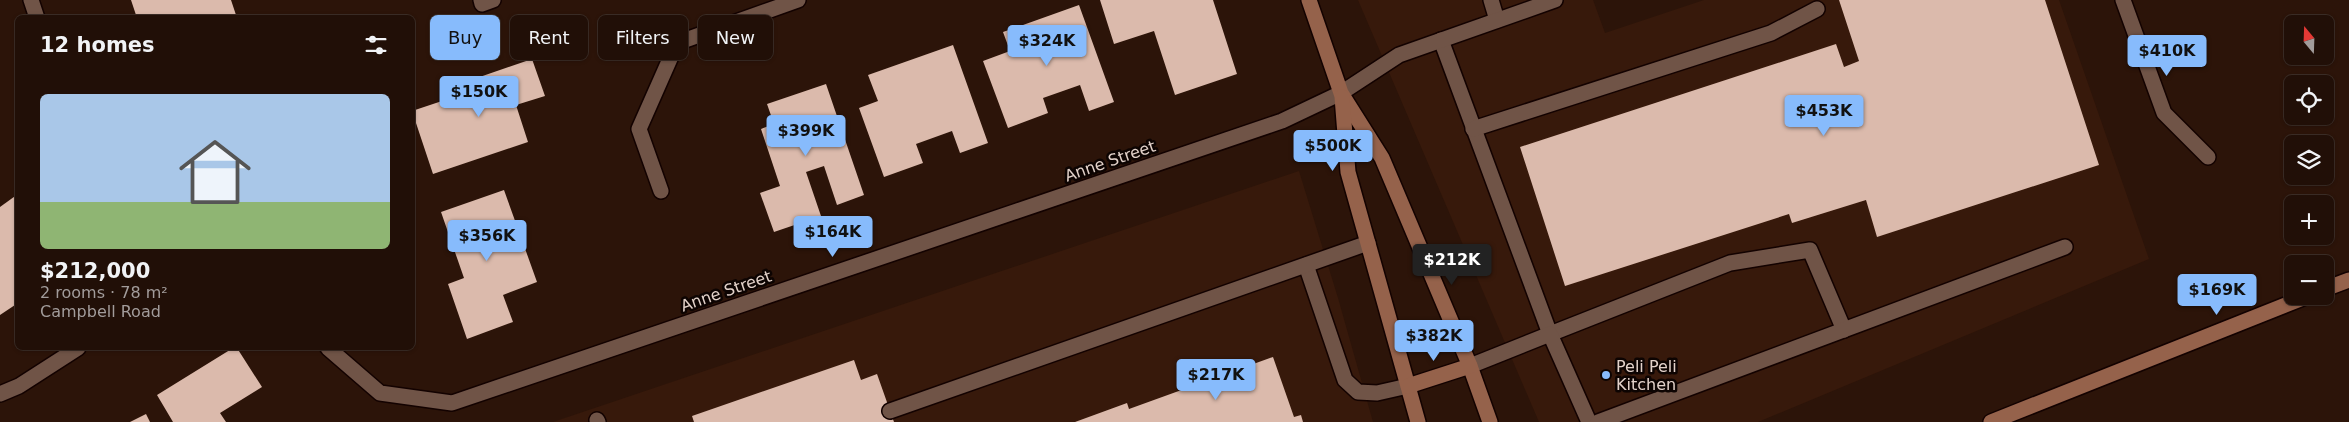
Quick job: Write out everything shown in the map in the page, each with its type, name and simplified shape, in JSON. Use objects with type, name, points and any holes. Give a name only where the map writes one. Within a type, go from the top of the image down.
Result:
[{"type":"street","points":[[31,0],[36,15]]},
{"type":"street","points":[[481,0],[482,4],[493,0]]},
{"type":"street","points":[[661,191],[639,129],[677,43],[798,0]]},
{"type":"street","points":[[1309,0],[1342,93],[1382,158],[1470,366],[1490,422]]},
{"type":"street","points":[[1491,0],[1497,20]]},
{"type":"street","name":"Anne Street","points":[[330,350],[380,393],[452,403],[1282,121],[1342,93],[1399,55],[1555,0]]},
{"type":"street","points":[[2123,0],[2164,113],[2208,157]]},
{"type":"street","points":[[1473,129],[1772,34],[1817,9]]},
{"type":"street","points":[[1441,40],[1550,334],[1589,422]]},
{"type":"street","points":[[1342,93],[1348,172],[1418,422]]},
{"type":"street","points":[[890,411],[1368,243]]},
{"type":"street","points":[[1598,422],[2065,247]]},
{"type":"street","points":[[1306,265],[1345,380],[1358,392],[1377,392],[1408,386],[1470,366],[1730,263],[1810,250],[1844,330]]},
{"type":"street","points":[[2334,286],[2349,280]]},
{"type":"street","points":[[1991,422],[2285,305]]},
{"type":"street","points":[[0,394],[18,386],[75,350]]},
{"type":"shaded area","points":[[1358,0],[1593,0],[1605,33],[1704,0],[2059,0],[2149,259],[1758,422],[1539,422]]},
{"type":"shaded area","points":[[1299,171],[1373,422],[553,422]]},
{"type":"building","points":[[131,0],[231,0],[236,15],[136,15]]},
{"type":"building","points":[[1100,0],[1213,0],[1237,74],[1175,95],[1154,31],[1114,44]]},
{"type":"building","points":[[1839,0],[2045,0],[2099,165],[1877,237],[1866,200],[1792,223],[1789,214],[1565,286],[1520,147],[1836,44],[1844,67],[1859,61]]},
{"type":"building","points":[[1079,5],[1114,102],[1089,111],[1080,85],[1043,98],[1048,113],[1008,128],[983,61],[1010,51],[1003,32]]},
{"type":"building","points":[[953,45],[988,143],[960,153],[952,131],[916,144],[923,163],[884,177],[859,108],[878,101],[868,75]]},
{"type":"building","points":[[532,60],[545,96],[516,105],[528,142],[433,174],[415,120],[415,110],[475,90],[471,80]]},
{"type":"building","points":[[826,84],[864,195],[837,205],[824,166],[806,172],[821,216],[774,232],[760,193],[780,186],[761,129],[774,124],[767,104]]},
{"type":"building","points":[[504,190],[537,282],[503,295],[513,322],[467,339],[448,284],[464,278],[441,212]]},
{"type":"building","points":[[15,196],[15,305],[0,315],[0,207]]},
{"type":"building","points":[[230,350],[238,350],[262,387],[220,413],[226,422],[173,422],[157,395]]},
{"type":"building","points":[[1273,357],[1294,417],[1301,415],[1303,422],[1075,422],[1127,403],[1129,409]]},
{"type":"building","points":[[854,360],[861,380],[877,374],[894,422],[694,422],[692,416]]},
{"type":"building","points":[[146,414],[150,422],[130,422]]},
{"type":"place","name":"Peli Peli Kitchen","points":[[1606,375]]}]
